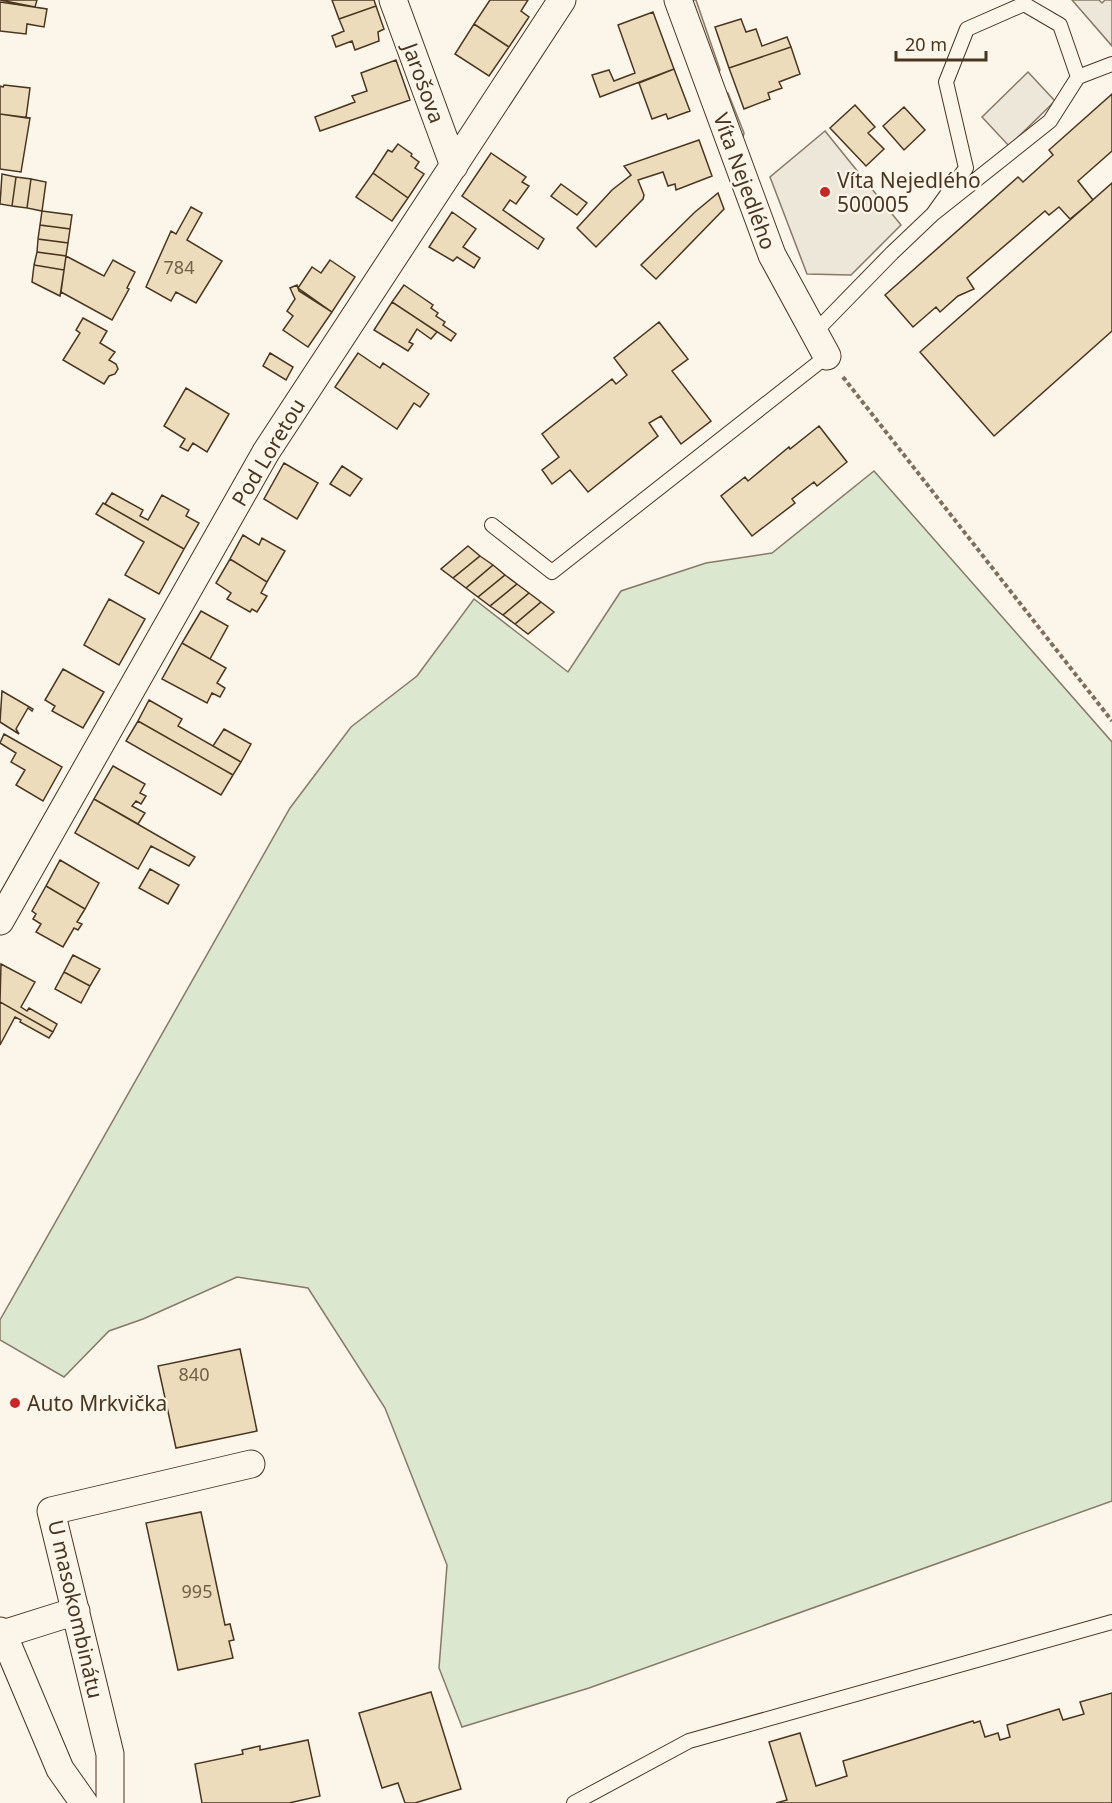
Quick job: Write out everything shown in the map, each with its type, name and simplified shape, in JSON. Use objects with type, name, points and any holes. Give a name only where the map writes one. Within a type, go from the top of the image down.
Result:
[{"type":"street","name":"Jarošova","points":[[393,0],[454,165]]},
{"type":"street","name":"Pod Loretou","points":[[0,921],[266,452],[562,0]]},
{"type":"street","name":"Víta Nejedlého","points":[[678,0],[772,255],[827,356]]},
{"type":"street","name":"U masokombinátu","points":[[110,1803],[110,1754],[51,1511],[251,1464]]},
{"type":"street","points":[[76,1611],[1,1632],[60,1769],[84,1803]]},
{"type":"lane","points":[[933,214],[966,168],[946,82],[967,29],[1024,4],[1060,26],[1078,77]]},
{"type":"lane","points":[[814,333],[892,252],[933,214],[1050,120],[1078,77],[1112,64]]},
{"type":"lane","points":[[492,525],[552,572],[827,356]]},
{"type":"lane","points":[[574,1803],[689,1741],[1112,1622]]},
{"type":"path","points":[[827,356],[1112,721]]},
{"type":"green space","points":[[874,471],[1112,742],[1112,1501],[589,1688],[462,1727],[439,1668],[447,1565],[385,1408],[308,1288],[237,1277],[143,1319],[109,1331],[64,1377],[0,1340],[0,1320],[290,808],[351,727],[417,676],[474,599],[568,672],[621,591],[706,563],[772,553]]},
{"type":"shaded area","points":[[687,0],[696,0],[720,70],[717,76],[721,87]]},
{"type":"shaded area","points":[[1072,0],[1099,0],[1102,3],[1105,0],[1112,0],[1112,46]]},
{"type":"shaded area","points":[[1028,72],[1055,101],[1009,146],[982,117]]},
{"type":"shaded area","points":[[722,90],[728,93],[744,133],[742,141]]},
{"type":"shaded area","name":"Víta Nejedlého 500005","points":[[825,131],[901,225],[851,275],[807,274],[770,177]]},
{"type":"building","points":[[0,0],[37,0],[35,7]]},
{"type":"building","points":[[332,0],[374,0],[376,6],[339,19]]},
{"type":"building","points":[[490,0],[528,0],[521,11],[529,17],[509,47],[474,24]]},
{"type":"building","points":[[0,2],[47,9],[44,27],[27,24],[26,34],[0,31]]},
{"type":"building","points":[[376,6],[384,29],[378,32],[379,41],[355,50],[352,41],[336,47],[332,36],[344,31],[339,19]]},
{"type":"building","points":[[653,12],[674,69],[600,97],[592,75],[609,70],[614,81],[635,73],[618,25]]},
{"type":"building","points":[[741,19],[746,32],[756,29],[762,46],[787,37],[791,47],[729,68],[715,27]]},
{"type":"building","points":[[474,24],[509,47],[489,76],[455,54]]},
{"type":"building","points":[[791,47],[800,74],[779,82],[782,88],[768,93],[770,99],[744,109],[729,68]]},
{"type":"building","points":[[396,60],[410,100],[320,131],[315,117],[355,102],[352,96],[367,91],[361,73]]},
{"type":"building","points":[[674,69],[690,111],[668,119],[666,114],[652,119],[639,83]]},
{"type":"building","points":[[0,86],[30,88],[26,118],[0,114]]},
{"type":"building","points":[[1112,94],[1112,151],[1078,181],[1093,200],[1070,219],[1059,207],[1049,215],[1045,211],[967,278],[974,289],[958,296],[940,312],[936,307],[913,327],[885,295],[1018,177],[1023,182],[1053,155],[1049,150]]},
{"type":"building","points":[[855,105],[875,127],[868,133],[884,149],[866,166],[830,128]]},
{"type":"building","points":[[904,107],[925,130],[904,150],[883,126]]},
{"type":"building","points":[[0,114],[30,118],[21,172],[0,169]]},
{"type":"building","points":[[699,140],[712,176],[676,190],[675,184],[668,186],[663,172],[638,180],[644,195],[643,199],[596,247],[577,228],[612,190],[631,175],[624,166]]},
{"type":"building","points":[[398,144],[419,162],[415,168],[424,174],[408,198],[373,173],[388,150],[392,152]]},
{"type":"building","points":[[491,153],[526,177],[522,182],[529,186],[516,204],[510,200],[503,210],[544,239],[538,249],[462,196]]},
{"type":"building","points":[[373,173],[408,198],[392,221],[356,197]]},
{"type":"building","points":[[2,174],[16,177],[12,206],[0,204]]},
{"type":"building","points":[[16,177],[31,179],[27,208],[12,206]]},
{"type":"building","points":[[31,179],[46,182],[42,211],[27,208]]},
{"type":"building","points":[[1112,183],[1112,331],[994,436],[920,352]]},
{"type":"building","points":[[561,184],[587,203],[577,215],[551,196]]},
{"type":"building","points":[[718,193],[724,209],[656,279],[641,265],[695,212]]},
{"type":"building","points":[[191,207],[202,213],[187,240],[222,261],[196,303],[176,292],[171,301],[146,287],[171,231],[176,234]]},
{"type":"building","points":[[42,211],[72,215],[70,229],[40,225]]},
{"type":"building","points":[[452,212],[476,229],[463,247],[480,258],[474,268],[457,257],[453,261],[429,247]]},
{"type":"building","points":[[40,225],[70,229],[68,243],[38,239]]},
{"type":"building","points":[[38,239],[68,243],[66,256],[37,252]]},
{"type":"building","points":[[37,252],[66,256],[64,270],[34,265]]},
{"type":"building","points":[[66,256],[104,276],[113,260],[135,272],[127,288],[129,289],[112,320],[61,292]]},
{"type":"building","points":[[330,260],[355,277],[332,312],[298,288],[312,267],[321,273]]},
{"type":"building","points":[[34,265],[64,270],[60,296],[32,282]]},
{"type":"building","points":[[297,285],[299,291],[332,312],[308,347],[283,330],[293,316],[287,311],[295,299],[290,288]]},
{"type":"building","points":[[404,285],[433,305],[431,308],[438,313],[436,316],[445,322],[443,325],[456,334],[451,341],[392,302]]},
{"type":"building","points":[[392,302],[437,332],[431,339],[417,329],[409,342],[413,344],[408,351],[374,330]]},
{"type":"building","points":[[83,318],[107,331],[100,343],[115,352],[109,360],[116,364],[118,369],[115,374],[109,376],[104,384],[63,360],[80,333],[76,330]]},
{"type":"building","points":[[659,322],[688,359],[672,371],[711,421],[681,444],[661,416],[649,423],[658,436],[588,492],[570,470],[552,484],[542,470],[559,457],[542,434],[612,379],[616,384],[627,375],[614,358]]},
{"type":"building","points":[[270,353],[293,367],[286,380],[263,366]]},
{"type":"building","points":[[358,353],[380,368],[383,363],[429,394],[420,407],[414,403],[397,429],[335,387]]},
{"type":"building","points":[[186,388],[229,414],[207,452],[193,443],[188,451],[180,447],[185,439],[164,426]]},
{"type":"building","points":[[819,426],[847,462],[817,486],[814,482],[792,499],[795,503],[752,536],[721,496],[745,477],[748,481]]},
{"type":"building","points":[[284,463],[318,483],[297,519],[264,499]]},
{"type":"building","points":[[342,466],[362,479],[350,496],[330,484]]},
{"type":"building","points":[[112,493],[143,510],[140,516],[148,520],[162,495],[189,510],[186,516],[199,523],[184,549],[105,504]]},
{"type":"building","points":[[103,503],[184,549],[159,594],[125,575],[144,542],[96,514]]},
{"type":"building","points":[[243,535],[259,545],[262,538],[285,551],[267,582],[230,559]]},
{"type":"building","points":[[468,546],[480,556],[453,578],[441,569]]},
{"type":"building","points":[[480,556],[493,565],[466,588],[453,578]]},
{"type":"building","points":[[230,559],[267,582],[261,593],[267,596],[257,612],[252,609],[250,612],[227,599],[231,593],[216,583]]},
{"type":"building","points":[[493,565],[505,575],[478,597],[466,588]]},
{"type":"building","points":[[505,575],[517,584],[490,606],[478,597]]},
{"type":"building","points":[[517,584],[529,593],[503,615],[490,606]]},
{"type":"building","points":[[529,593],[541,602],[515,624],[503,615]]},
{"type":"building","points":[[109,599],[145,619],[119,665],[84,645]]},
{"type":"building","points":[[541,602],[554,612],[528,634],[515,624]]},
{"type":"building","points":[[201,611],[228,626],[210,659],[182,643]]},
{"type":"building","points":[[182,643],[226,668],[217,683],[225,688],[220,697],[212,693],[207,703],[162,679]]},
{"type":"building","points":[[63,669],[104,692],[83,728],[52,711],[55,706],[45,700]]},
{"type":"building","points":[[2,691],[33,709],[32,711],[28,708],[16,729],[19,734],[0,722]]},
{"type":"building","points":[[149,700],[182,719],[178,726],[241,762],[233,775],[138,721]]},
{"type":"building","points":[[138,721],[233,775],[221,795],[126,741]]},
{"type":"building","points":[[224,729],[251,744],[241,762],[213,746]]},
{"type":"building","points":[[4,734],[62,767],[43,801],[16,785],[25,770],[11,762],[16,753],[0,743]]},
{"type":"building","points":[[113,766],[145,784],[140,793],[146,796],[141,804],[136,801],[132,806],[145,813],[138,824],[94,799]]},
{"type":"building","points":[[94,799],[195,857],[189,866],[151,846],[138,869],[75,833]]},
{"type":"building","points":[[60,860],[99,883],[85,909],[46,886]]},
{"type":"building","points":[[150,869],[179,885],[168,904],[139,888]]},
{"type":"building","points":[[46,886],[85,909],[77,922],[82,924],[78,930],[74,928],[63,947],[36,932],[41,924],[33,919],[36,914],[32,911]]},
{"type":"building","points":[[73,955],[100,969],[90,986],[64,972]]},
{"type":"building","points":[[1,964],[35,982],[21,1007],[27,1011],[29,1008],[57,1024],[53,1032],[0,1002]]},
{"type":"building","points":[[64,972],[90,986],[81,1003],[55,989]]},
{"type":"building","points":[[0,1002],[53,1032],[49,1038],[15,1017],[0,1045]]},
{"type":"building","points":[[240,1349],[257,1431],[176,1448],[158,1366]]},
{"type":"building","points":[[201,1512],[225,1625],[230,1624],[234,1640],[229,1641],[233,1658],[178,1670],[146,1523]]},
{"type":"building","points":[[431,1692],[461,1789],[415,1803],[405,1803],[398,1783],[382,1788],[359,1713]]},
{"type":"building","points":[[1112,1693],[1112,1803],[776,1803],[787,1800],[769,1742],[800,1733],[816,1786],[847,1776],[843,1761],[973,1721],[974,1723],[980,1721],[985,1737],[998,1733],[1000,1740],[1010,1737],[1007,1725],[1059,1709],[1063,1720],[1084,1714],[1080,1702]]},
{"type":"building","points":[[308,1740],[320,1796],[289,1803],[202,1803],[195,1764],[243,1754],[242,1750],[260,1746],[260,1750]]},
{"type":"place","name":"Víta Nejedlého 500005","points":[[825,192]]},
{"type":"place","name":"Auto Mrkvička","points":[[15,1403]]}]
